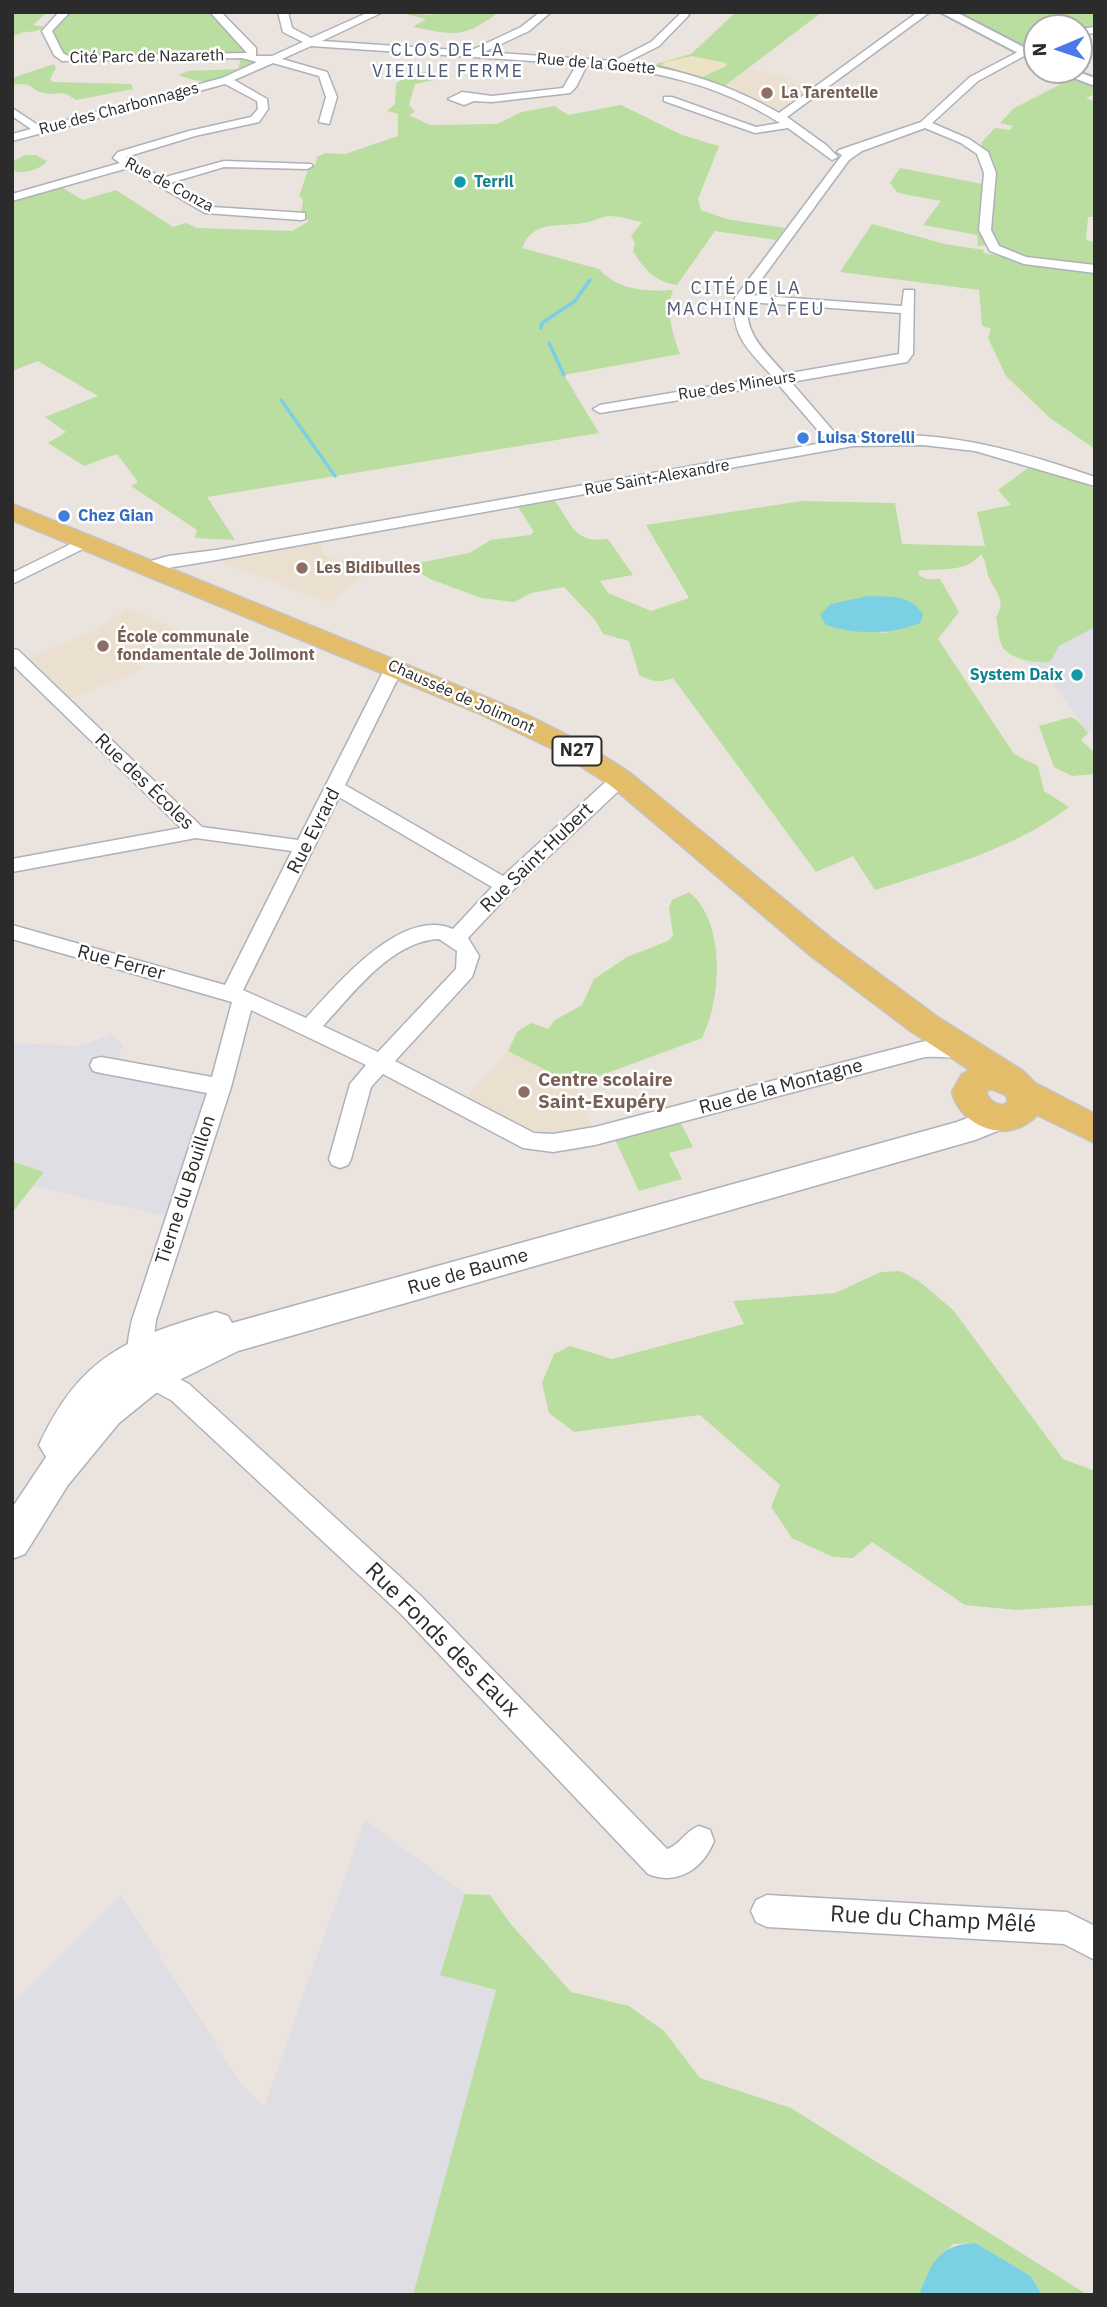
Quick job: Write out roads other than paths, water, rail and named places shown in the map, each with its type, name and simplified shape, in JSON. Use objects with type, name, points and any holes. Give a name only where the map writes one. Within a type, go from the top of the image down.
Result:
[{"type":"main road","name":"Chaussée de Jolimont","points":[[12,511],[394,668],[544,733],[595,761],[821,947],[924,1024],[1000,1098]]},
{"type":"main road","name":"Chaussée de Jolimont","points":[[924,1024],[1000,1098]]},
{"type":"main road","name":"N27","points":[[1000,1098],[1080,1115],[1095,1130]]},
{"type":"main road","name":"N27","points":[[1000,1098],[1041,1116],[1095,1130]]},
{"type":"main road","name":"Rue de Baume","points":[[12,1514],[85,1402],[151,1369],[231,1338],[964,1132],[1000,1098]]},
{"type":"main road","name":"Rue de Baume","points":[[12,1542],[69,1453],[151,1369]]},
{"type":"street","name":"Cité Parc de Nazareth","points":[[65,12],[47,31],[59,55],[68,59],[250,55],[323,74],[330,83],[333,98],[326,122]]},
{"type":"street","name":"Cité Parc de Nazareth","points":[[215,12],[252,50],[250,55]]},
{"type":"street","points":[[283,12],[287,30],[313,43]]},
{"type":"street","name":"Rue des Charbonnages","points":[[12,138],[226,80],[378,12]]},
{"type":"street","points":[[470,54],[525,29],[546,12]]},
{"type":"street","points":[[780,117],[925,12]]},
{"type":"street","points":[[946,12],[1023,51]]},
{"type":"street","points":[[616,64],[655,44],[685,15]]},
{"type":"street","name":"Rue de la Goette","points":[[313,43],[646,67],[695,78],[748,100],[838,154]]},
{"type":"street","points":[[837,444],[748,340],[740,317],[742,298],[831,174],[838,154],[925,124],[974,79],[1023,53]]},
{"type":"street","points":[[54,64],[68,59]]},
{"type":"street","points":[[472,99],[566,91],[571,88],[583,62]]},
{"type":"street","name":"Rue de Conza","points":[[226,80],[262,99],[263,109],[255,120],[193,133],[120,155],[119,158],[209,210],[301,216]]},
{"type":"street","points":[[668,99],[755,130],[791,124]]},
{"type":"street","points":[[12,111],[38,130]]},
{"type":"street","points":[[925,124],[965,141],[982,152],[990,173],[985,230],[994,248],[1024,260],[1095,269]]},
{"type":"street","points":[[12,198],[129,164]]},
{"type":"street","points":[[160,181],[224,164],[307,166]]},
{"type":"street","points":[[742,298],[908,310],[909,293]]},
{"type":"street","name":"Rue des Mineurs","points":[[600,409],[902,359],[906,354],[908,310]]},
{"type":"street","name":"Rue Saint-Alexandre","points":[[161,571],[167,561],[216,555],[810,452],[837,444],[913,440],[952,443],[1010,455],[1095,482]]},
{"type":"street","points":[[12,579],[87,541]]},
{"type":"street","name":"Rue Saint-Alexandre","points":[[161,571],[216,555]]},
{"type":"street","name":"Rue des Écoles","points":[[12,654],[196,832],[306,847]]},
{"type":"street","name":"Rue Evrard","points":[[237,996],[394,668]]},
{"type":"street","name":"Rue Saint-Hubert","points":[[456,938],[505,886],[620,779]]},
{"type":"street","points":[[335,787],[505,886]]},
{"type":"street","points":[[12,866],[196,832]]},
{"type":"street","name":"Rue Ferrer","points":[[12,932],[237,996],[381,1063]]},
{"type":"street","points":[[308,1030],[391,946],[411,935],[444,934],[456,938],[468,953],[465,972],[361,1084],[340,1159]]},
{"type":"street","name":"Tierne du Bouillon","points":[[151,1369],[152,1291],[220,1087],[237,996]]},
{"type":"street","name":"Rue de la Montagne","points":[[381,1063],[531,1142],[553,1143],[596,1136],[921,1050],[937,1047],[950,1050]]},
{"type":"street","points":[[101,1065],[220,1087]]},
{"type":"street","name":"Rue Fonds des Eaux","points":[[151,1369],[411,1605],[659,1863],[670,1866],[682,1861],[699,1841]]},
{"type":"street","name":"Rue du Champ Mêlé","points":[[766,1911],[1067,1928],[1095,1944]]},
{"type":"water","points":[[868,596],[899,598],[913,603],[923,615],[920,623],[885,632],[861,632],[826,625],[820,615],[831,604]]},
{"type":"water","points":[[975,2243],[1031,2276],[1042,2295],[919,2295],[932,2265],[944,2252],[962,2244]]},
{"type":"waterway","points":[[541,328],[542,323],[575,301],[590,280]]},
{"type":"waterway","points":[[549,343],[564,375]]},
{"type":"waterway","points":[[281,400],[335,476]]},
{"type":"place","name":"La Tarentelle","points":[[767,93]]},
{"type":"place","name":"Terril","points":[[460,182]]},
{"type":"place","name":"Luisa Storelli","points":[[803,438]]},
{"type":"place","name":"Chez Gian","points":[[64,516]]},
{"type":"place","name":"Les Bidibulles","points":[[302,568]]},
{"type":"place","name":"École communale fondamentale de Jolimont","points":[[103,646]]},
{"type":"place","name":"System Daix","points":[[1077,675]]},
{"type":"place","name":"Centre scolaire Saint-Exupéry","points":[[524,1092]]},
{"type":"district","name":"CLOS DE LA VIEILLE FERME","points":[[448,61]]},
{"type":"district","name":"CITÉ DE LA MACHINE À FEU","points":[[746,299]]}]
